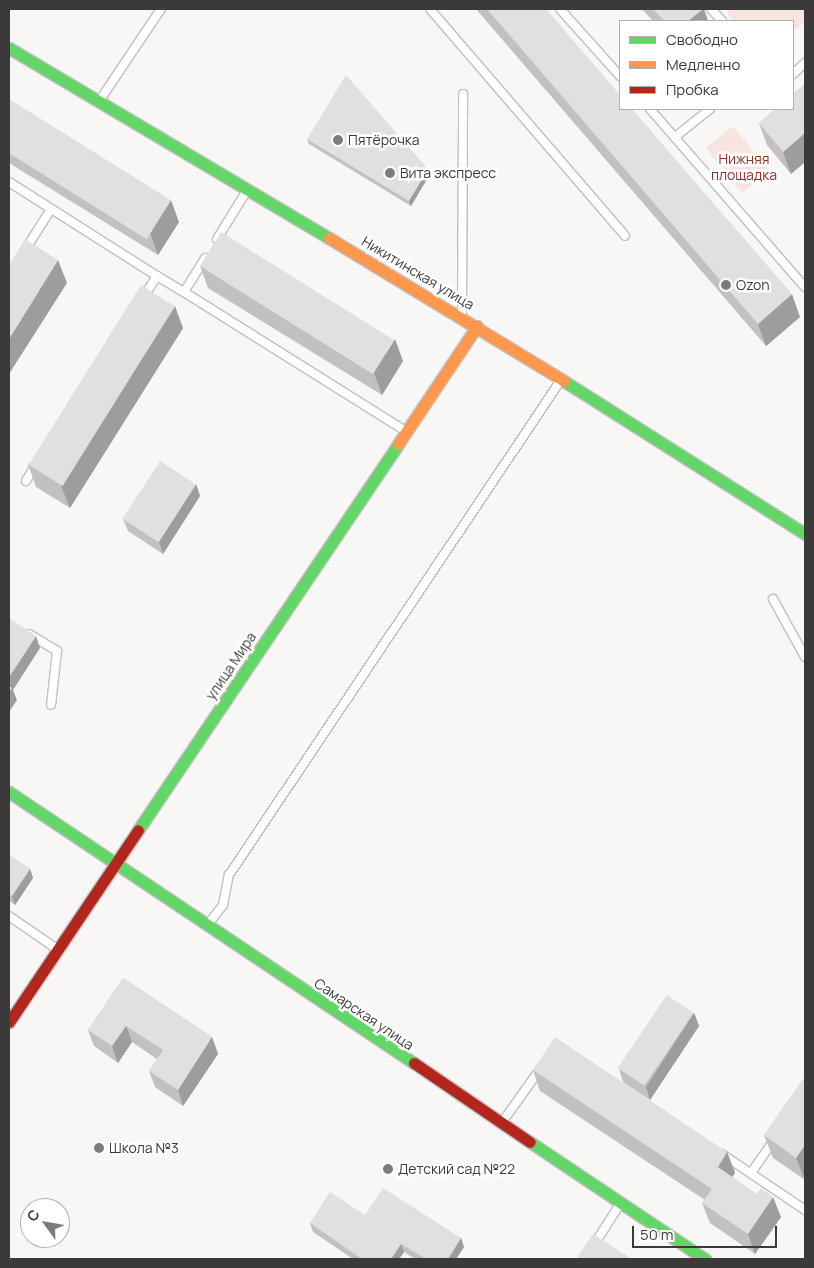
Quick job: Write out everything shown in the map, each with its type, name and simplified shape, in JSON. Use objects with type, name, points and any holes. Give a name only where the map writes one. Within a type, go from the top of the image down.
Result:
[{"type":"street","name":"Никитинская улица","points":[[9,48],[249,188],[478,326],[805,534]]},
{"type":"street","name":"улица Мира","points":[[9,1022],[408,433],[478,326]]},
{"type":"street","name":"Самарская улица","points":[[9,792],[501,1124],[705,1259]]},
{"type":"lane","points":[[99,102],[161,9]]},
{"type":"lane","points":[[430,9],[625,236]]},
{"type":"lane","points":[[560,9],[619,75]]},
{"type":"lane","points":[[711,9],[721,20]]},
{"type":"lane","points":[[794,73],[805,63]]},
{"type":"lane","points":[[461,316],[463,94]]},
{"type":"lane","points":[[651,110],[805,287]]},
{"type":"lane","points":[[675,137],[709,110]]},
{"type":"lane","points":[[9,182],[408,433]]},
{"type":"lane","points":[[184,292],[249,188]]},
{"type":"lane","points":[[19,258],[51,208]]},
{"type":"lane","points":[[136,309],[157,276]]},
{"type":"lane","points":[[207,926],[222,905],[229,875],[562,379]]},
{"type":"lane","points":[[26,481],[42,456]]},
{"type":"lane","points":[[773,599],[805,657]]},
{"type":"lane","points":[[17,626],[57,651],[51,705]]},
{"type":"lane","points":[[9,916],[58,949]]},
{"type":"lane","points":[[501,1124],[546,1060]]},
{"type":"lane","points":[[751,1173],[778,1134]]},
{"type":"lane","points":[[711,1146],[805,1210]]},
{"type":"lane","points":[[584,1259],[621,1203]]},
{"type":"green space","points":[[731,9],[805,9],[805,21],[794,31],[794,20],[732,20],[727,12]]},
{"type":"green space","name":"Нижняя площадка","points":[[733,126],[770,171],[742,193],[706,148]]},
{"type":"building","points":[[487,9],[546,9],[619,94],[619,110],[633,110],[792,294],[758,324]]},
{"type":"building","points":[[653,9],[703,9],[689,20],[663,20]]},
{"type":"building","points":[[346,75],[428,169],[409,201],[307,139]]},
{"type":"building","points":[[805,84],[805,133],[783,152],[759,123],[775,110],[794,110],[794,94]]},
{"type":"building","points":[[9,99],[171,200],[147,239],[9,153]]},
{"type":"building","points":[[221,232],[394,340],[373,374],[200,266]]},
{"type":"building","points":[[25,239],[58,260],[9,339],[9,265]]},
{"type":"building","points":[[141,285],[175,306],[63,486],[29,465]]},
{"type":"building","points":[[160,461],[196,484],[158,542],[122,519]]},
{"type":"building","points":[[9,618],[36,636],[9,677]]},
{"type":"building","points":[[9,855],[30,869],[12,896],[9,894]]},
{"type":"building","points":[[123,978],[212,1037],[178,1090],[149,1071],[163,1050],[126,1026],[112,1046],[88,1030]]},
{"type":"building","points":[[667,995],[694,1013],[644,1086],[618,1068]]},
{"type":"building","points":[[555,1037],[727,1152],[718,1167],[757,1194],[761,1188],[773,1197],[748,1234],[702,1203],[712,1189],[533,1070]]},
{"type":"building","points":[[805,1077],[805,1145],[796,1158],[764,1135]]},
{"type":"building","points":[[383,1188],[461,1238],[448,1259],[426,1259],[401,1244],[391,1259],[362,1259],[310,1223],[330,1192],[365,1215]]},
{"type":"building","points":[[593,1234],[632,1259],[576,1259]]},
{"type":"traffic: fast","points":[[9,48],[329,238]]},
{"type":"traffic: fast","points":[[564,381],[805,534]]},
{"type":"traffic: fast","points":[[138,830],[398,444]]},
{"type":"traffic: fast","points":[[9,792],[414,1063]]},
{"type":"traffic: fast","points":[[530,1142],[705,1259]]},
{"type":"traffic: slow","points":[[329,238],[564,381]]},
{"type":"traffic: slow","points":[[398,444],[477,326]]},
{"type":"traffic: jam","points":[[9,1022],[138,830]]},
{"type":"traffic: jam","points":[[414,1063],[530,1142]]},
{"type":"place","name":"Пятёрочка","points":[[338,140]]},
{"type":"place","name":"Вита экспресс","points":[[390,173]]},
{"type":"place","name":"Ozon","points":[[726,285]]},
{"type":"place","name":"Школа №3","points":[[99,1148]]},
{"type":"place","name":"Детский сад №22","points":[[388,1169]]}]
